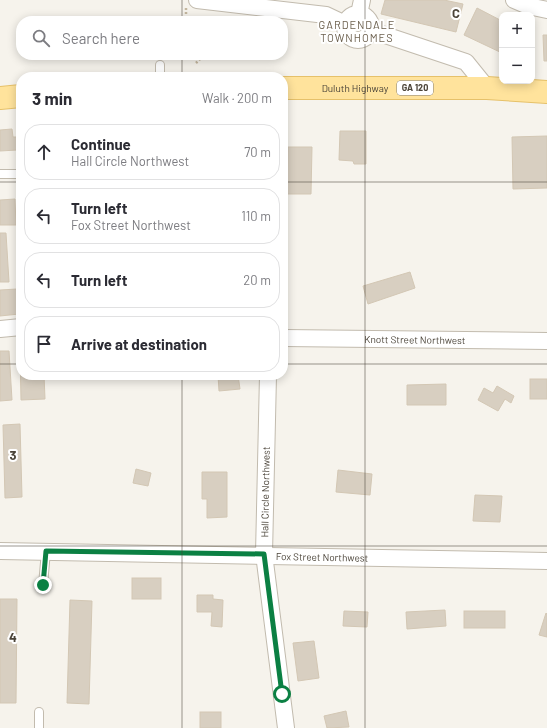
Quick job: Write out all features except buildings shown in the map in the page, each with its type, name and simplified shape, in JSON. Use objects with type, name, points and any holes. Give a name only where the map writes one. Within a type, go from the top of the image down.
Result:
[{"type":"main road","name":"Duluth Highway","points":[[288,88],[488,88],[547,92]]},
{"type":"main road","points":[[0,98],[16,96]]},
{"type":"street","points":[[197,0],[232,2],[326,15],[346,24]]},
{"type":"street","points":[[514,0],[543,6]]},
{"type":"street","points":[[360,7],[368,20],[370,30],[363,38],[353,39],[346,31],[346,24],[360,7]]},
{"type":"street","points":[[370,30],[466,62],[488,88]]},
{"type":"street","points":[[0,329],[16,328]]},
{"type":"street","name":"Knott Street Northwest","points":[[288,338],[547,341]]},
{"type":"street","name":"Hall Circle Northwest","points":[[268,380],[264,554],[286,728]]},
{"type":"street","name":"Fox Street Northwest","points":[[0,550],[264,554],[547,561]]},
{"type":"lane","points":[[160,65],[160,72]]},
{"type":"lane","points":[[0,174],[16,174]]},
{"type":"lane","points":[[43,585],[46,551]]},
{"type":"lane","points":[[39,712],[39,728]]},
{"type":"path","points":[[196,64],[199,60]]},
{"type":"district","name":"GARDENDALE TOWNHOMES","points":[[357,31]]},
{"type":"route","points":[[43,585],[46,551],[264,554],[282,694]]}]
